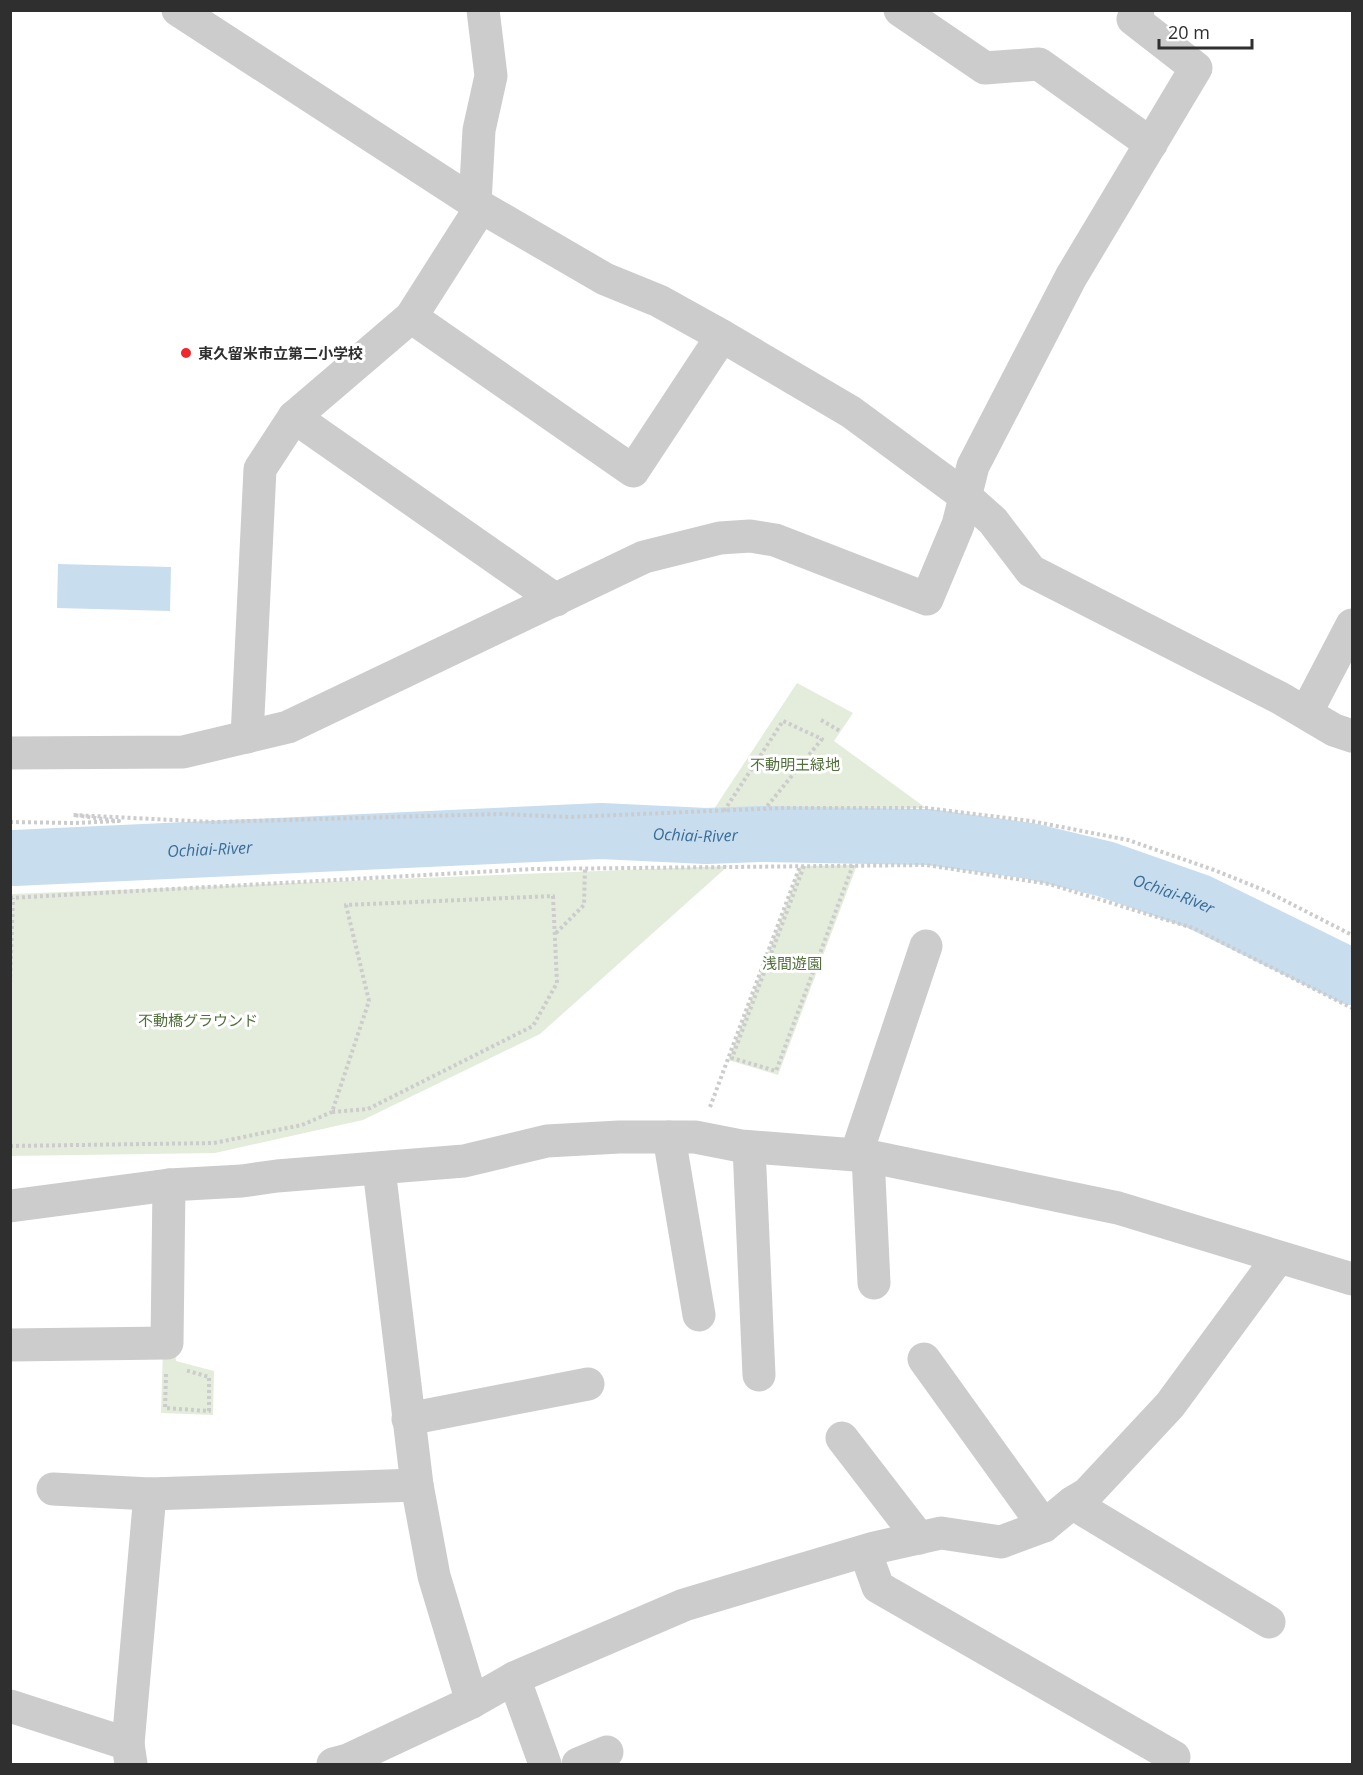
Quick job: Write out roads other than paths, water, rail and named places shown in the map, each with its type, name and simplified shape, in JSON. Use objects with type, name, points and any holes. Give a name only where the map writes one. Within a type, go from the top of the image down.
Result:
[{"type":"street","points":[[178,10],[478,205],[604,279],[659,301],[851,412],[965,495],[993,522],[1031,572],[1280,698],[1334,730],[1353,736]]},
{"type":"street","points":[[247,737],[260,469],[294,417],[411,317],[478,205],[479,130],[491,75],[483,10]]},
{"type":"street","points":[[900,10],[985,68],[1039,64],[1151,144]]},
{"type":"street","points":[[10,753],[183,752],[288,726],[644,557],[720,538],[750,536],[775,540],[927,599],[958,525],[973,466],[1071,277],[1196,68],[1132,19],[1138,10]]},
{"type":"street","points":[[411,317],[633,471],[722,336]]},
{"type":"street","points":[[294,417],[556,600]]},
{"type":"street","points":[[1306,713],[1353,625]]},
{"type":"street","points":[[874,1283],[862,1155],[926,946]]},
{"type":"street","points":[[10,1206],[169,1185],[242,1181],[277,1176],[465,1161],[547,1141],[619,1137],[684,1138],[749,1147],[862,1155],[1118,1208],[1353,1279]]},
{"type":"street","points":[[684,1138],[699,1315]]},
{"type":"street","points":[[749,1147],[759,1375]]},
{"type":"street","points":[[379,1169],[417,1485],[434,1576],[472,1702]]},
{"type":"street","points":[[10,1345],[167,1354],[169,1185]]},
{"type":"street","points":[[333,1764],[348,1760],[472,1702],[514,1678],[684,1605],[865,1551],[941,1533],[1001,1542],[1044,1526],[1087,1494],[1170,1406],[1278,1258]]},
{"type":"street","points":[[924,1359],[1044,1526]]},
{"type":"street","points":[[408,1419],[588,1384]]},
{"type":"street","points":[[842,1438],[919,1538]]},
{"type":"street","points":[[53,1489],[150,1494],[417,1485]]},
{"type":"street","points":[[10,1706],[129,1754],[150,1494]]},
{"type":"street","points":[[1072,1503],[1269,1622]]},
{"type":"street","points":[[865,1551],[878,1587],[1174,1757]]},
{"type":"street","points":[[514,1678],[545,1764]]},
{"type":"water","points":[[58,564],[171,567],[170,611],[57,608]]},
{"type":"waterway","name":"Ochiai-River","points":[[14,858],[601,831],[706,836],[761,834],[928,837],[1030,851],[1105,869],[1199,902],[1352,977]]},
{"type":"place","name":"東久留米市立第二小学校","points":[[186,353]]},
{"type":"park label","name":"不動明王緑地","points":[[795,764]]},
{"type":"park label","name":"浅間遊園","points":[[792,963]]},
{"type":"park label","name":"不動橋グラウンド","points":[[198,1020]]}]
